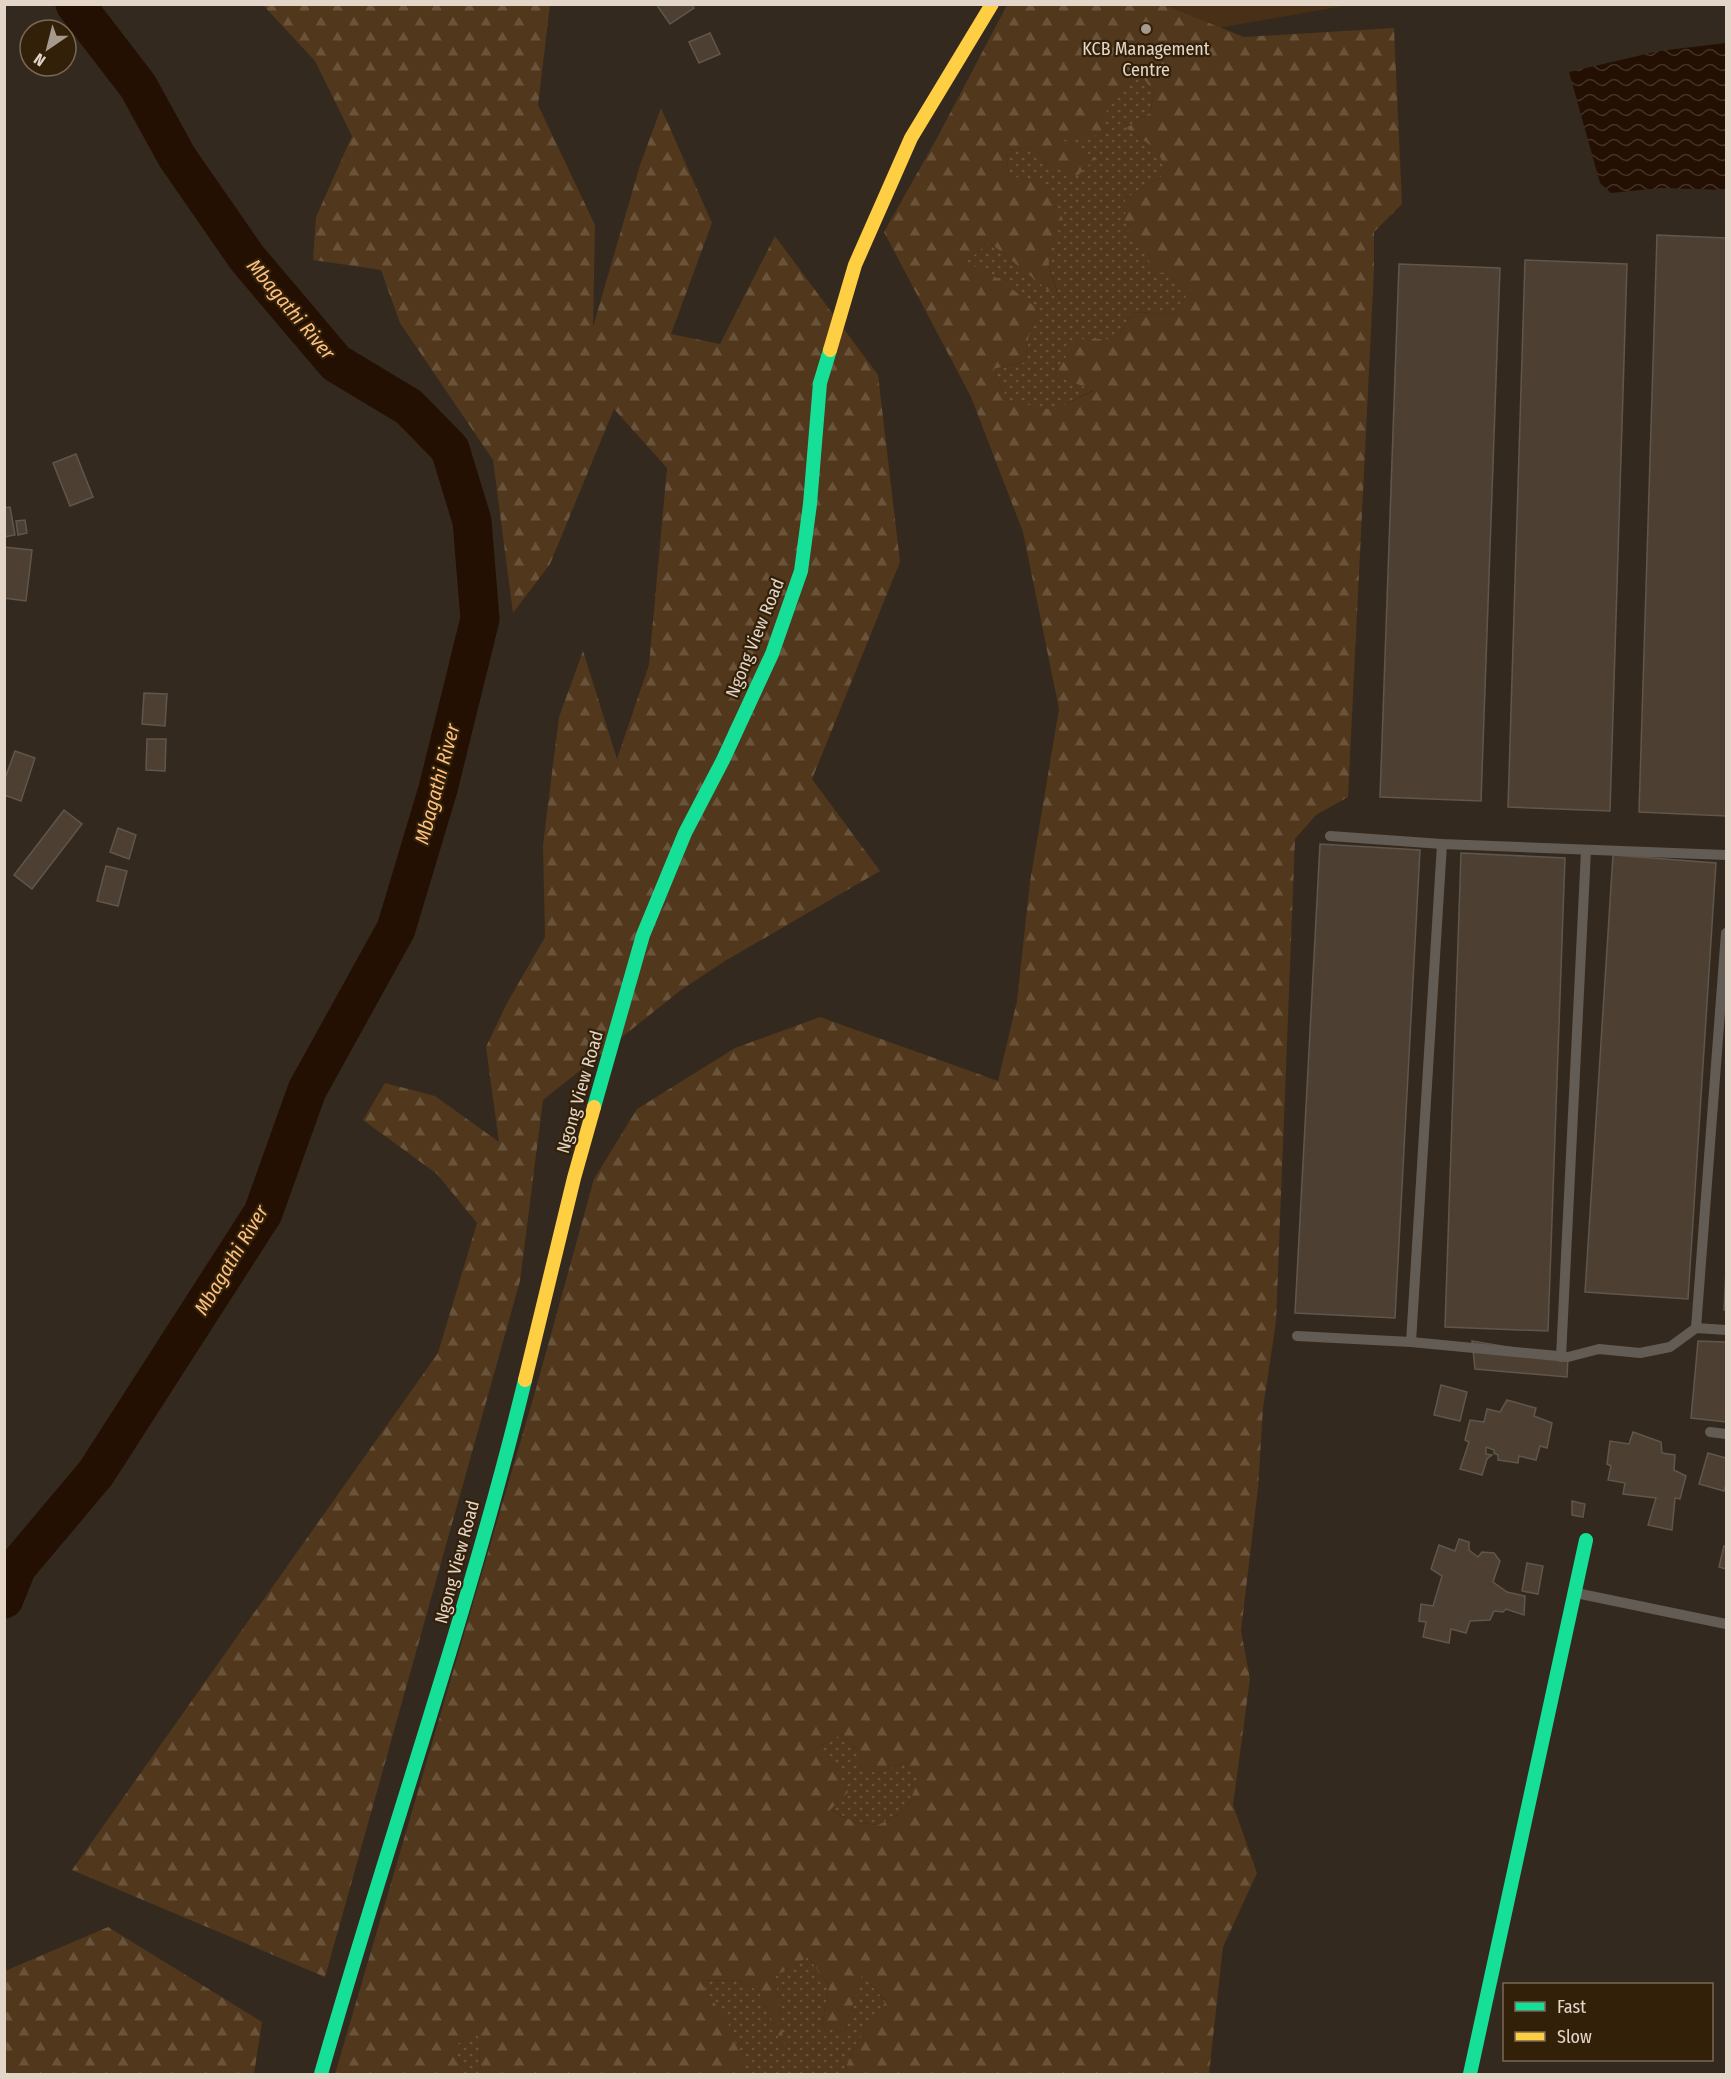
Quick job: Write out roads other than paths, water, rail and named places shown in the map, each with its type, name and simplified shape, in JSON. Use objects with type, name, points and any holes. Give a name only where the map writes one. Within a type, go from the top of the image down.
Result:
[{"type":"street","name":"Ngong View Road","points":[[321,2074],[349,1976],[457,1630],[523,1388],[574,1178],[644,935],[686,832],[723,760],[772,654],[801,571],[810,504],[820,383],[855,265],[910,138],[992,4]]},
{"type":"street","points":[[1470,2074],[1586,1540]]},
{"type":"lane","points":[[1330,837],[1442,844],[1726,855]]},
{"type":"lane","points":[[1412,1342],[1442,844]]},
{"type":"lane","points":[[1561,1357],[1586,850]]},
{"type":"lane","points":[[1696,1328],[1726,933]]},
{"type":"lane","points":[[1297,1336],[1412,1342],[1568,1357],[1599,1349],[1640,1353],[1670,1347],[1696,1328],[1726,1330]]},
{"type":"lane","points":[[1710,1432],[1726,1434]]},
{"type":"lane","points":[[1576,1593],[1726,1624]]},
{"type":"water","points":[[1726,43],[1726,190],[1661,188],[1611,193],[1600,183],[1569,72],[1659,51]]},
{"type":"waterway","name":"Mbagathi River","points":[[4,1599],[17,1567],[96,1473],[263,1213],[307,1090],[396,929],[438,789],[480,619],[472,521],[450,449],[409,407],[336,363],[247,258],[177,157],[138,86],[75,4]]},
{"type":"place","name":"KCB Management Centre","points":[[1146,29]]}]
